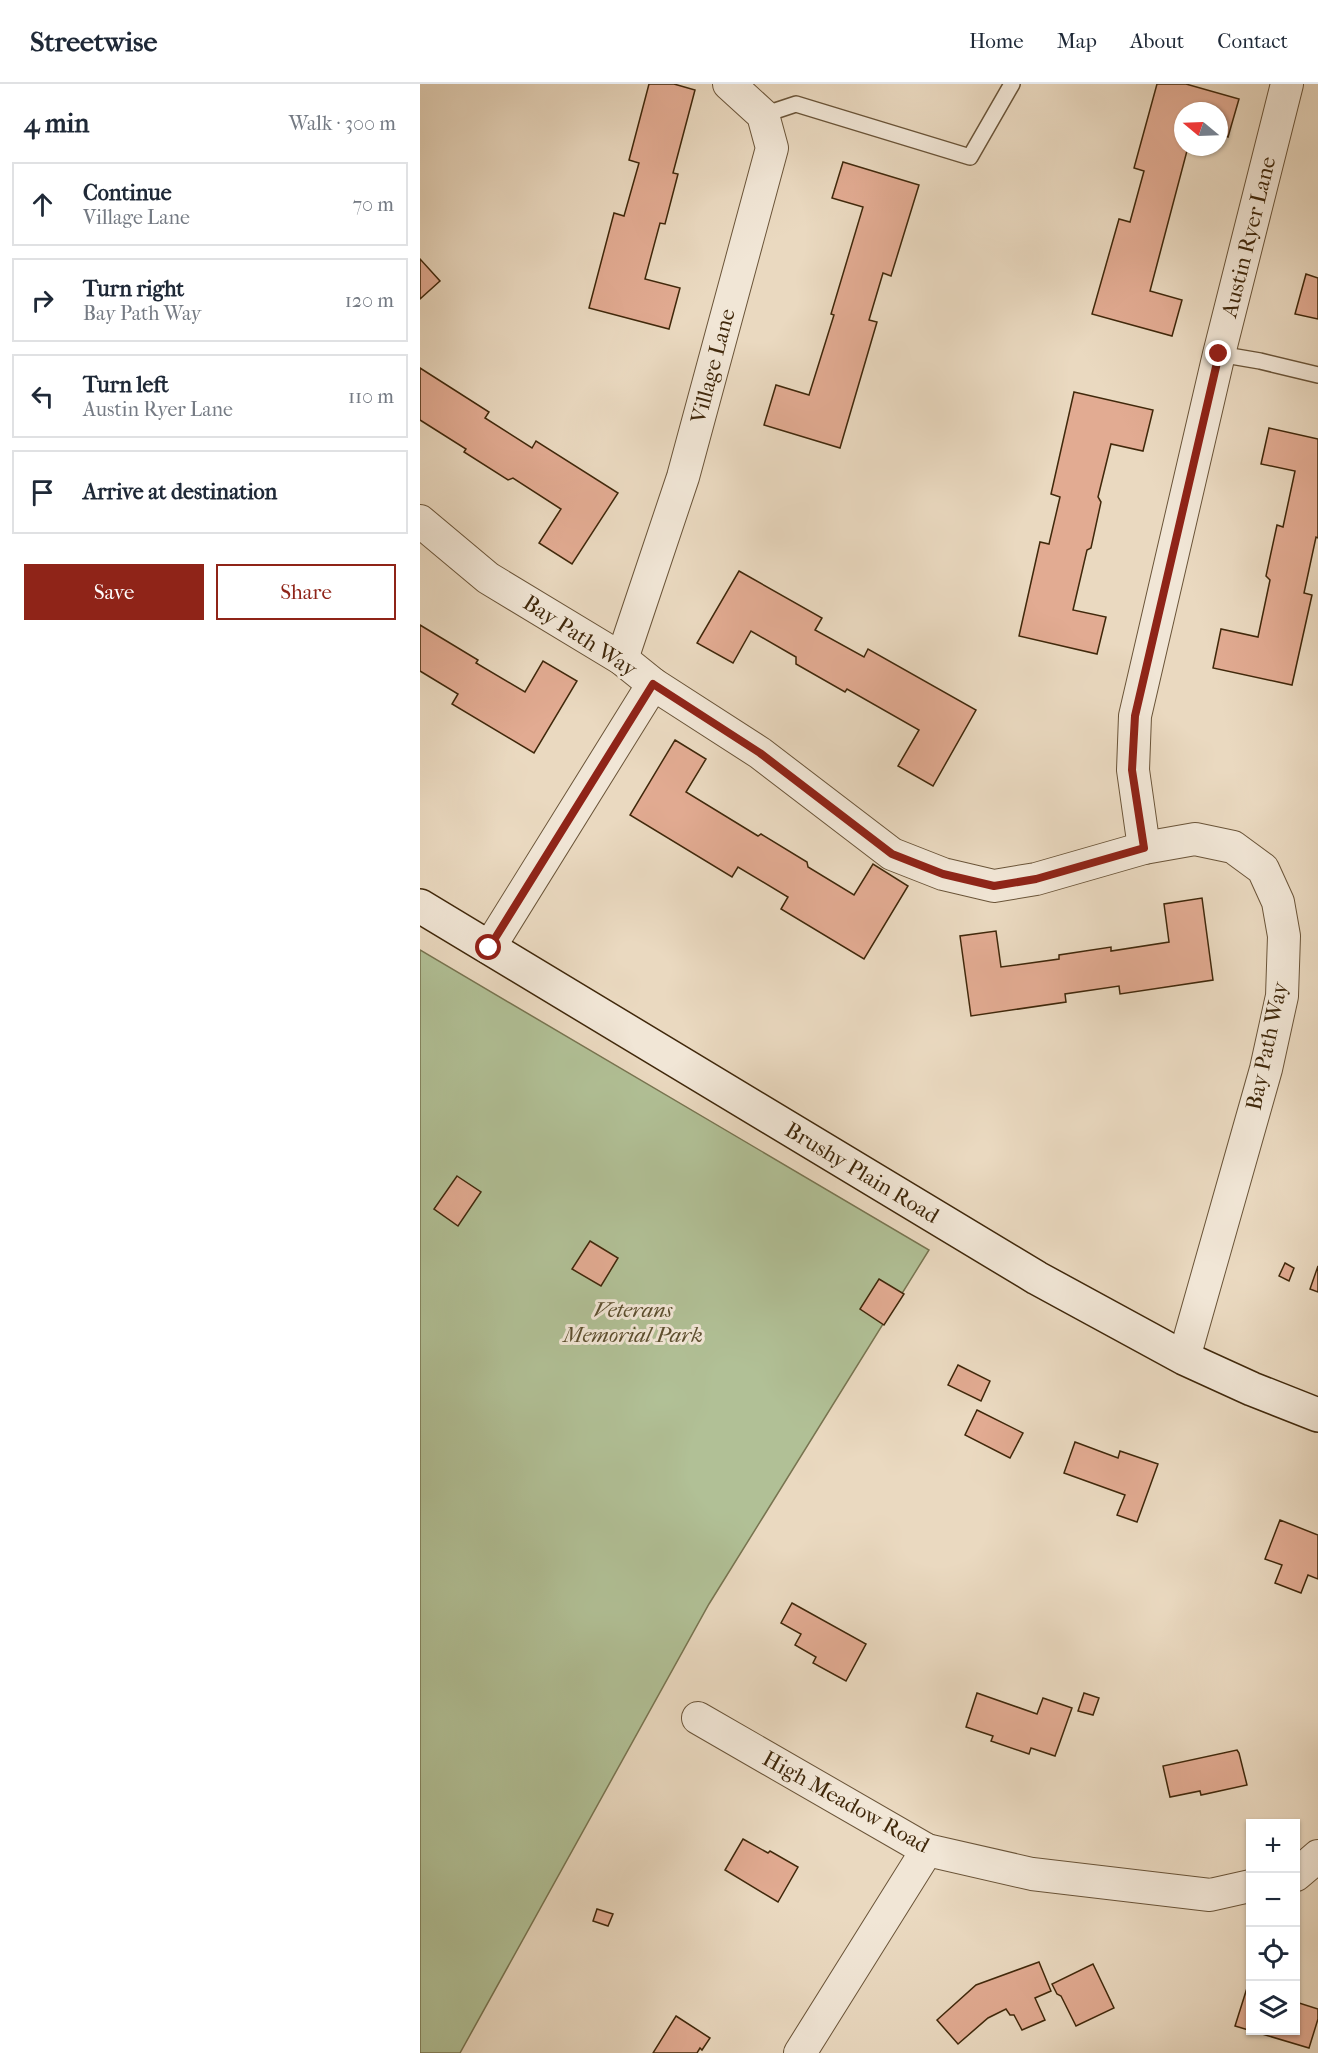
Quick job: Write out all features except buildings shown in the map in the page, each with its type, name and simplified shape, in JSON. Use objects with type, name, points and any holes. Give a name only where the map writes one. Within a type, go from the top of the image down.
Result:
[{"type":"main road","name":"Brushy Plain Road","points":[[420,906],[1037,1278],[1184,1358],[1252,1389],[1318,1415]]},
{"type":"street","points":[[729,84],[763,115]]},
{"type":"street","name":"Austin Ryer Lane","points":[[1144,848],[1132,770],[1135,716],[1219,354],[1287,84]]},
{"type":"street","name":"Village Lane","points":[[622,659],[683,477],[772,148],[763,115]]},
{"type":"street","name":"Bay Path Way","points":[[420,521],[488,578],[622,659],[653,684],[760,753],[892,854],[943,874],[994,886],[1036,879],[1144,848],[1195,838],[1233,847],[1263,870],[1278,902],[1284,936],[1282,996],[1266,1069],[1184,1358]]},
{"type":"street","points":[[489,948],[653,684]]},
{"type":"street","name":"High Meadow Road","points":[[698,1718],[927,1850],[1032,1874],[1210,1895],[1246,1887]]},
{"type":"street","points":[[800,2053],[927,1850]]},
{"type":"street","points":[[1298,1873],[1318,1856]]},
{"type":"lane","points":[[763,115],[796,104],[970,157],[1012,84]]},
{"type":"lane","points":[[1219,354],[1318,375]]},
{"type":"green space","name":"Veterans Memorial Park","points":[[420,950],[929,1250],[709,1604],[460,2053],[420,2053]]},
{"type":"route","points":[[489,948],[653,684],[760,753],[892,854],[943,874],[994,886],[1036,879],[1144,848],[1132,770],[1135,716],[1219,354]]}]
